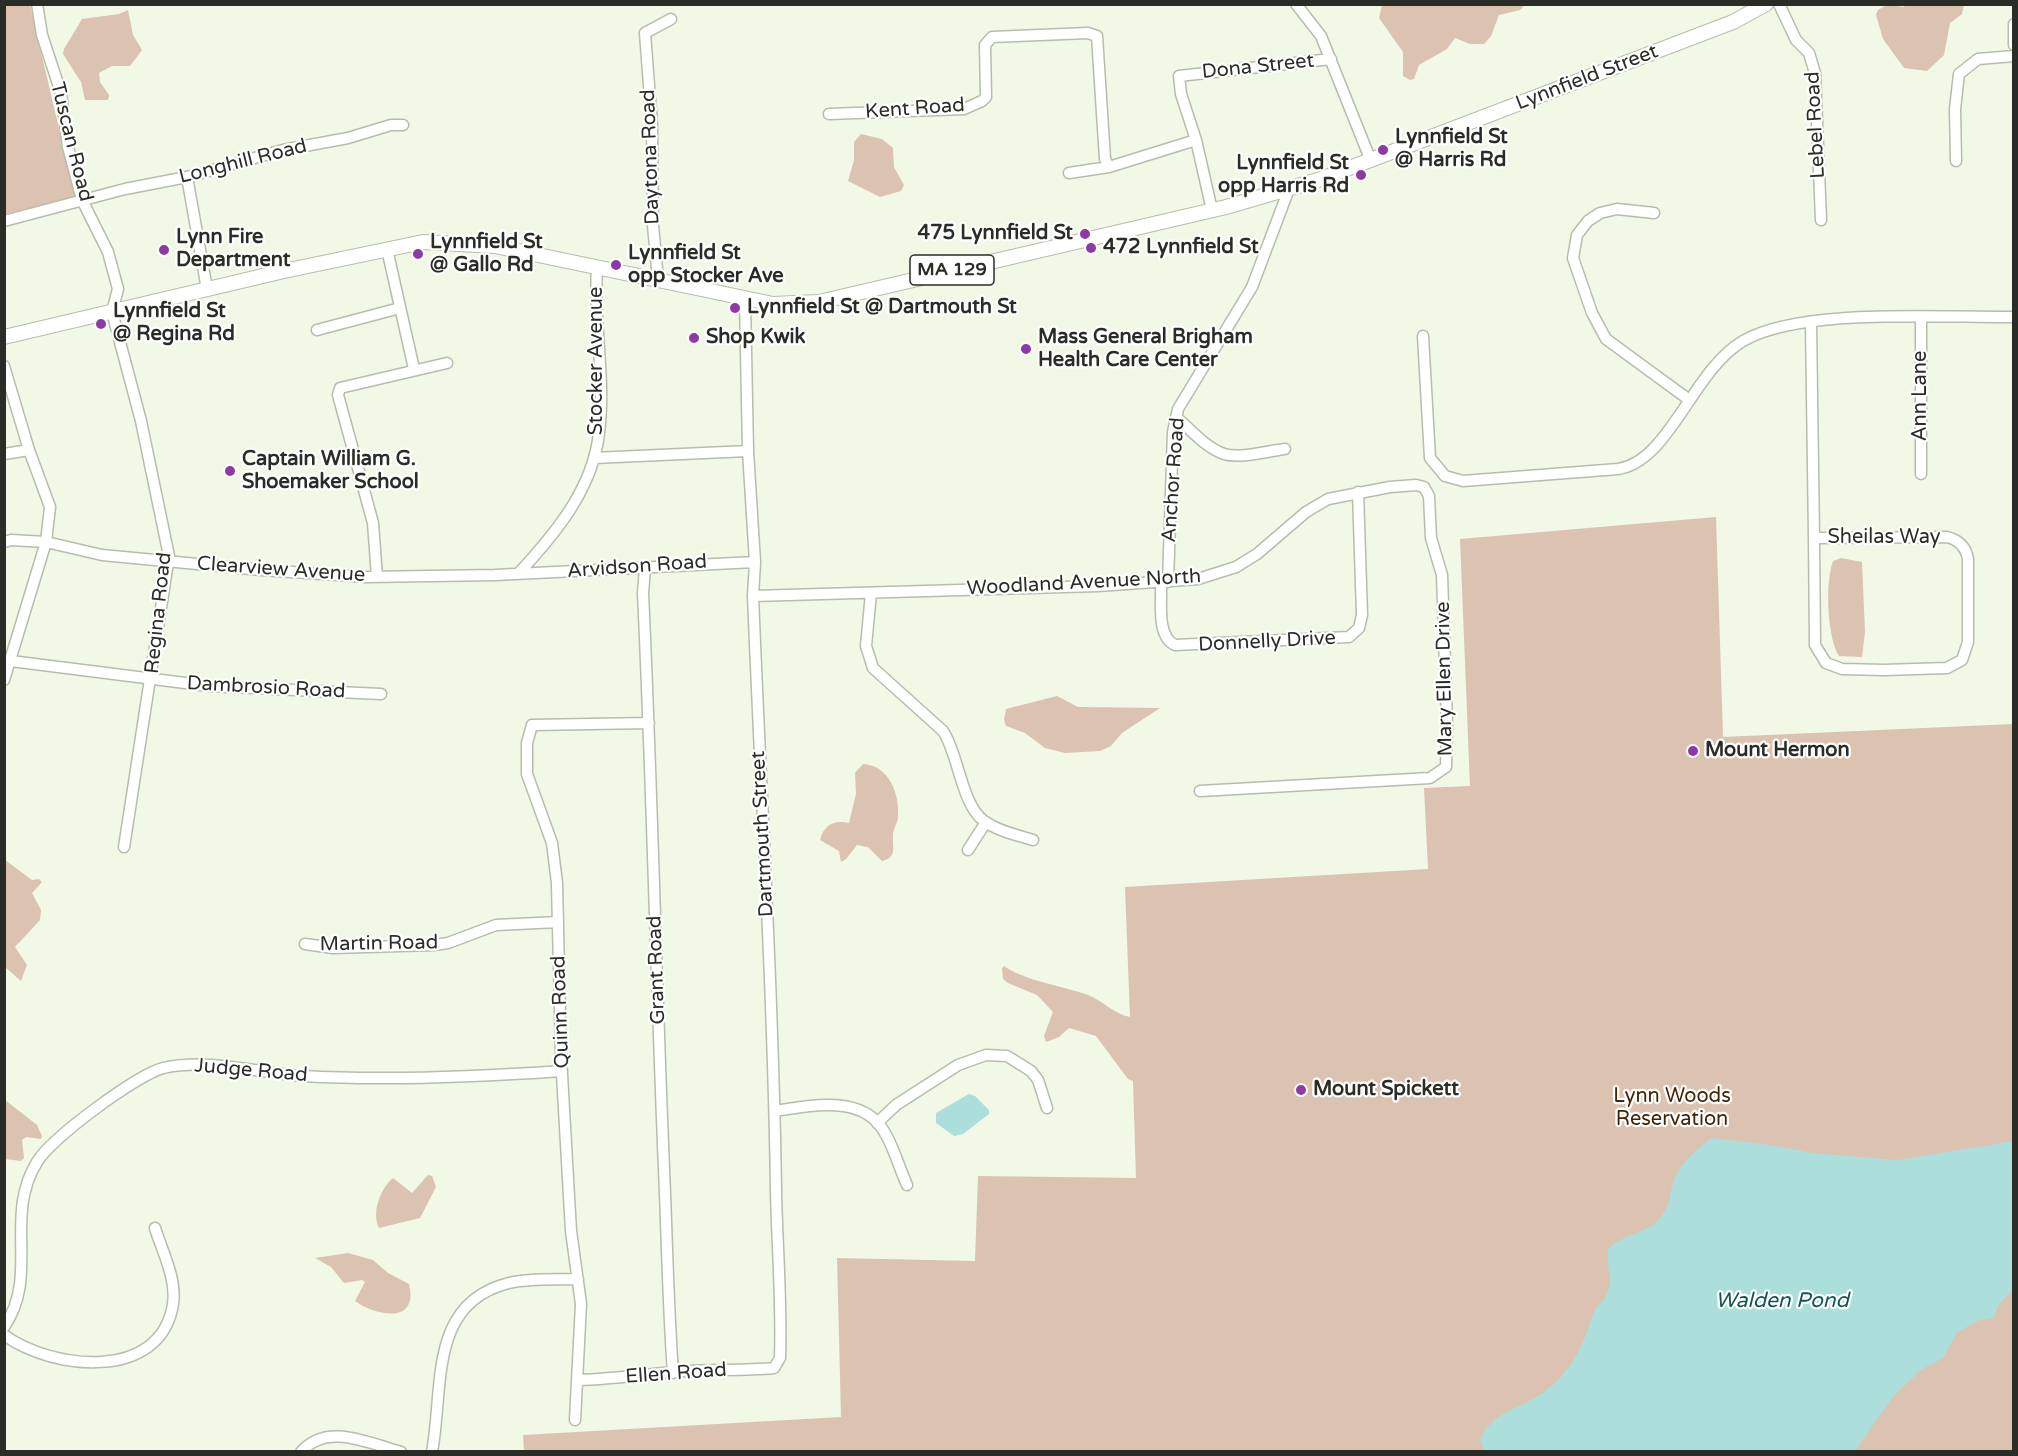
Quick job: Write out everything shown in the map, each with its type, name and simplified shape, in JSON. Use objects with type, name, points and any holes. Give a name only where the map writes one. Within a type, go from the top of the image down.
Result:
[{"type":"main road","name":"Lynnfield Street","points":[[4,337],[207,289],[423,242],[460,242],[495,246],[745,300],[773,304],[819,302],[1212,210],[1289,189],[1371,161],[1733,22],[1766,4]]},
{"type":"street","name":"Tuscan Road","points":[[37,4],[42,35],[61,93],[68,147],[82,200],[108,252],[118,289],[112,312]]},
{"type":"street","points":[[1296,4],[1321,36],[1371,161]]},
{"type":"street","name":"Lebel Road","points":[[1779,4],[1796,40],[1809,53],[1815,73],[1821,220]]},
{"type":"street","name":"Daytona Road","points":[[658,280],[652,225],[652,125],[645,33],[671,19]]},
{"type":"street","points":[[2013,24],[2013,45]]},
{"type":"street","name":"Kent Road","points":[[829,114],[964,109],[986,97],[985,45],[992,37],[1088,33],[1097,36],[1105,159],[1109,167]]},
{"type":"street","points":[[1956,161],[1954,119],[1959,74],[1978,59],[2013,56]]},
{"type":"street","name":"Dona Street","points":[[1212,210],[1196,140],[1181,94],[1179,75],[1331,59]]},
{"type":"street","name":"Longhill Road","points":[[4,221],[82,200],[187,177],[283,150],[348,138],[391,125],[403,125]]},
{"type":"street","points":[[1069,173],[1109,167],[1196,140]]},
{"type":"street","points":[[187,177],[207,289]]},
{"type":"street","name":"Anchor Road","points":[[1164,583],[1173,432],[1182,398],[1252,287],[1289,189]]},
{"type":"street","points":[[1654,213],[1617,209],[1600,213],[1580,230],[1574,243],[1573,258],[1592,313],[1606,339],[1688,399]]},
{"type":"street","points":[[387,249],[414,369]]},
{"type":"street","name":"Stocker Avenue","points":[[518,574],[554,535],[580,493],[594,458],[599,433],[594,304],[597,267]]},
{"type":"street","name":"Dartmouth Street","points":[[745,300],[748,451],[755,562],[753,596],[781,1333],[780,1358],[774,1368]]},
{"type":"street","points":[[317,330],[400,308]]},
{"type":"street","name":"Regina Road","points":[[112,312],[141,421],[169,561],[124,847]]},
{"type":"street","points":[[1423,336],[1427,443],[1430,458],[1436,469],[1450,479],[1463,481],[1627,468],[1644,460],[1655,449],[1688,399],[1716,363],[1743,341],[1774,328],[1811,322],[2013,317]]},
{"type":"street","name":"Ann Lane","points":[[1921,318],[1921,474]]},
{"type":"street","name":"Sheilas Way","points":[[1811,322],[1815,645],[1826,663],[1842,669],[1947,668],[1962,660],[1968,642],[1968,559],[1965,549],[1958,542],[1947,537],[1814,538]]},
{"type":"street","points":[[377,577],[373,523],[338,395],[340,388],[447,363]]},
{"type":"street","points":[[4,366],[28,450],[50,507],[46,542],[4,680]]},
{"type":"street","points":[[1176,417],[1224,454],[1237,455],[1285,449]]},
{"type":"street","points":[[4,454],[28,450]]},
{"type":"street","points":[[594,458],[748,451]]},
{"type":"street","name":"Woodland Avenue North","points":[[753,596],[1164,583],[1211,577],[1236,567],[1257,554],[1312,508],[1328,499],[1358,492],[1413,485],[1424,487]]},
{"type":"street","name":"Mary Ellen Drive","points":[[1200,791],[1430,778],[1444,770],[1448,762],[1448,743],[1443,587],[1430,532],[1429,496],[1424,487]]},
{"type":"street","name":"Donnelly Drive","points":[[1164,583],[1163,632],[1167,640],[1175,645],[1349,637],[1359,628],[1362,615],[1358,492]]},
{"type":"street","name":"Clearview Avenue","points":[[4,542],[11,540],[46,542],[102,555],[261,570],[377,577],[518,574]]},
{"type":"street","name":"Arvidson Road","points":[[518,574],[755,562]]},
{"type":"street","name":"Grant Road","points":[[645,568],[643,593],[655,855],[655,969],[673,1373]]},
{"type":"street","points":[[871,593],[866,646],[873,668],[943,731],[950,743],[972,806],[986,822],[1033,840]]},
{"type":"street","name":"Dambrosio Road","points":[[11,662],[209,686],[381,694]]},
{"type":"street","name":"Quinn Road","points":[[575,1420],[581,1304],[571,1231],[562,1071],[558,922],[552,843],[527,774],[527,743],[532,725],[649,723]]},
{"type":"street","points":[[968,850],[986,822]]},
{"type":"street","name":"Martin Road","points":[[305,944],[333,948],[434,945],[448,943],[496,925],[558,922]]},
{"type":"street","points":[[877,1123],[896,1106],[958,1065],[986,1055],[1007,1056],[1031,1071],[1038,1080],[1047,1108]]},
{"type":"street","name":"Judge Road","points":[[4,1327],[14,1312],[22,1287],[20,1208],[26,1187],[38,1161],[67,1132],[147,1074],[166,1068],[205,1065],[303,1076],[346,1077],[488,1077],[562,1071]]},
{"type":"street","points":[[774,1111],[807,1106],[847,1107],[864,1112],[877,1123],[907,1185]]},
{"type":"street","points":[[4,1335],[33,1351],[75,1362],[106,1362],[142,1350],[162,1332],[173,1304],[171,1278],[155,1228]]},
{"type":"street","points":[[432,1452],[447,1334],[463,1309],[491,1288],[512,1282],[578,1279]]},
{"type":"street","name":"Ellen Road","points":[[578,1380],[774,1368]]},
{"type":"street","points":[[301,1452],[317,1439],[336,1435],[400,1452]]},
{"type":"green space","points":[[1382,4],[1539,5],[1525,5],[1520,10],[1499,15],[1491,36],[1484,44],[1470,44],[1455,38],[1447,49],[1419,65],[1414,79],[1410,80],[1403,76],[1403,52],[1379,18]]},
{"type":"green space","points":[[1905,4],[1964,5],[1962,14],[1950,23],[1944,55],[1927,71],[1904,68],[1883,39],[1876,15],[1878,10],[1887,5],[1904,7]]},
{"type":"green space","points":[[4,5],[30,5],[75,197],[5,214]]},
{"type":"green space","points":[[128,10],[133,35],[142,50],[130,66],[112,66],[99,73],[100,82],[109,95],[108,100],[85,100],[81,82],[63,54],[64,49],[82,19],[119,14]]},
{"type":"green space","points":[[861,134],[882,139],[893,148],[894,167],[904,185],[901,191],[880,197],[848,181],[854,160],[854,142]]},
{"type":"green space","name":"Lynn Woods Reservation","points":[[1716,517],[1723,737],[2013,724],[2013,1451],[524,1452],[523,1435],[841,1417],[837,1258],[975,1261],[978,1176],[1136,1178],[1133,1081],[1128,1079],[1096,1036],[1069,1028],[1059,1037],[1046,1042],[1044,1036],[1053,1012],[1037,995],[1003,979],[1002,968],[1004,966],[1033,979],[1088,995],[1130,1017],[1125,887],[1428,869],[1424,788],[1470,786],[1460,539]]},
{"type":"green space","points":[[1841,558],[1862,562],[1865,632],[1862,657],[1839,656],[1832,636],[1828,609],[1830,570],[1833,561]]},
{"type":"green space","points":[[1057,696],[1078,707],[1160,708],[1122,733],[1111,746],[1100,751],[1065,753],[1045,748],[1025,733],[1006,726],[1004,720],[1006,709]]},
{"type":"green space","points":[[863,764],[872,766],[886,775],[895,791],[898,816],[893,832],[893,851],[890,857],[882,861],[868,847],[857,845],[841,862],[839,851],[820,840],[824,830],[831,824],[849,823],[856,794],[855,773]]},
{"type":"green space","points":[[5,860],[32,880],[39,879],[42,882],[32,893],[41,910],[40,920],[15,947],[27,965],[21,981],[5,967]]},
{"type":"green space","points":[[5,1100],[37,1125],[42,1136],[41,1139],[26,1137],[22,1140],[24,1158],[21,1161],[5,1159]]},
{"type":"green space","points":[[428,1175],[432,1176],[436,1187],[420,1218],[379,1228],[376,1215],[378,1201],[389,1182],[393,1178],[412,1193]]},
{"type":"green space","points":[[348,1253],[373,1260],[388,1273],[409,1284],[408,1306],[394,1314],[364,1306],[355,1301],[365,1282],[362,1280],[344,1283],[331,1267],[315,1258]]},
{"type":"water","points":[[969,1094],[975,1096],[989,1110],[989,1114],[963,1134],[954,1136],[936,1123],[936,1113]]},
{"type":"water","name":"Walden Pond","points":[[1712,1138],[1771,1145],[1812,1153],[1897,1160],[2013,1141],[2013,1290],[2000,1303],[1993,1318],[1977,1321],[1957,1333],[1943,1358],[1921,1370],[1892,1398],[1855,1451],[1484,1451],[1480,1440],[1492,1423],[1544,1392],[1568,1368],[1584,1339],[1593,1314],[1609,1289],[1608,1249],[1660,1218],[1668,1205],[1673,1183],[1680,1169]]},
{"type":"place","name":"Lynnfield St @ Harris Rd","points":[[1383,150]]},
{"type":"place","name":"Lynnfield St opp Harris Rd","points":[[1361,175]]},
{"type":"place","name":"475 Lynnfield St","points":[[1085,234]]},
{"type":"place","name":"472 Lynnfield St","points":[[1091,248]]},
{"type":"place","name":"Lynn Fire Department","points":[[164,250]]},
{"type":"place","name":"Lynnfield St @ Gallo Rd","points":[[418,254]]},
{"type":"place","name":"Lynnfield St opp Stocker Ave","points":[[616,265]]},
{"type":"place","name":"Lynnfield St @ Dartmouth St","points":[[735,308]]},
{"type":"place","name":"Lynnfield St @ Regina Rd","points":[[101,324]]},
{"type":"place","name":"Shop Kwik","points":[[694,338]]},
{"type":"place","name":"Mass General Brigham Health Care Center","points":[[1026,349]]},
{"type":"place","name":"Captain William G. Shoemaker School","points":[[230,471]]},
{"type":"place","name":"Mount Hermon","points":[[1693,751]]},
{"type":"place","name":"Mount Spickett","points":[[1301,1090]]}]
